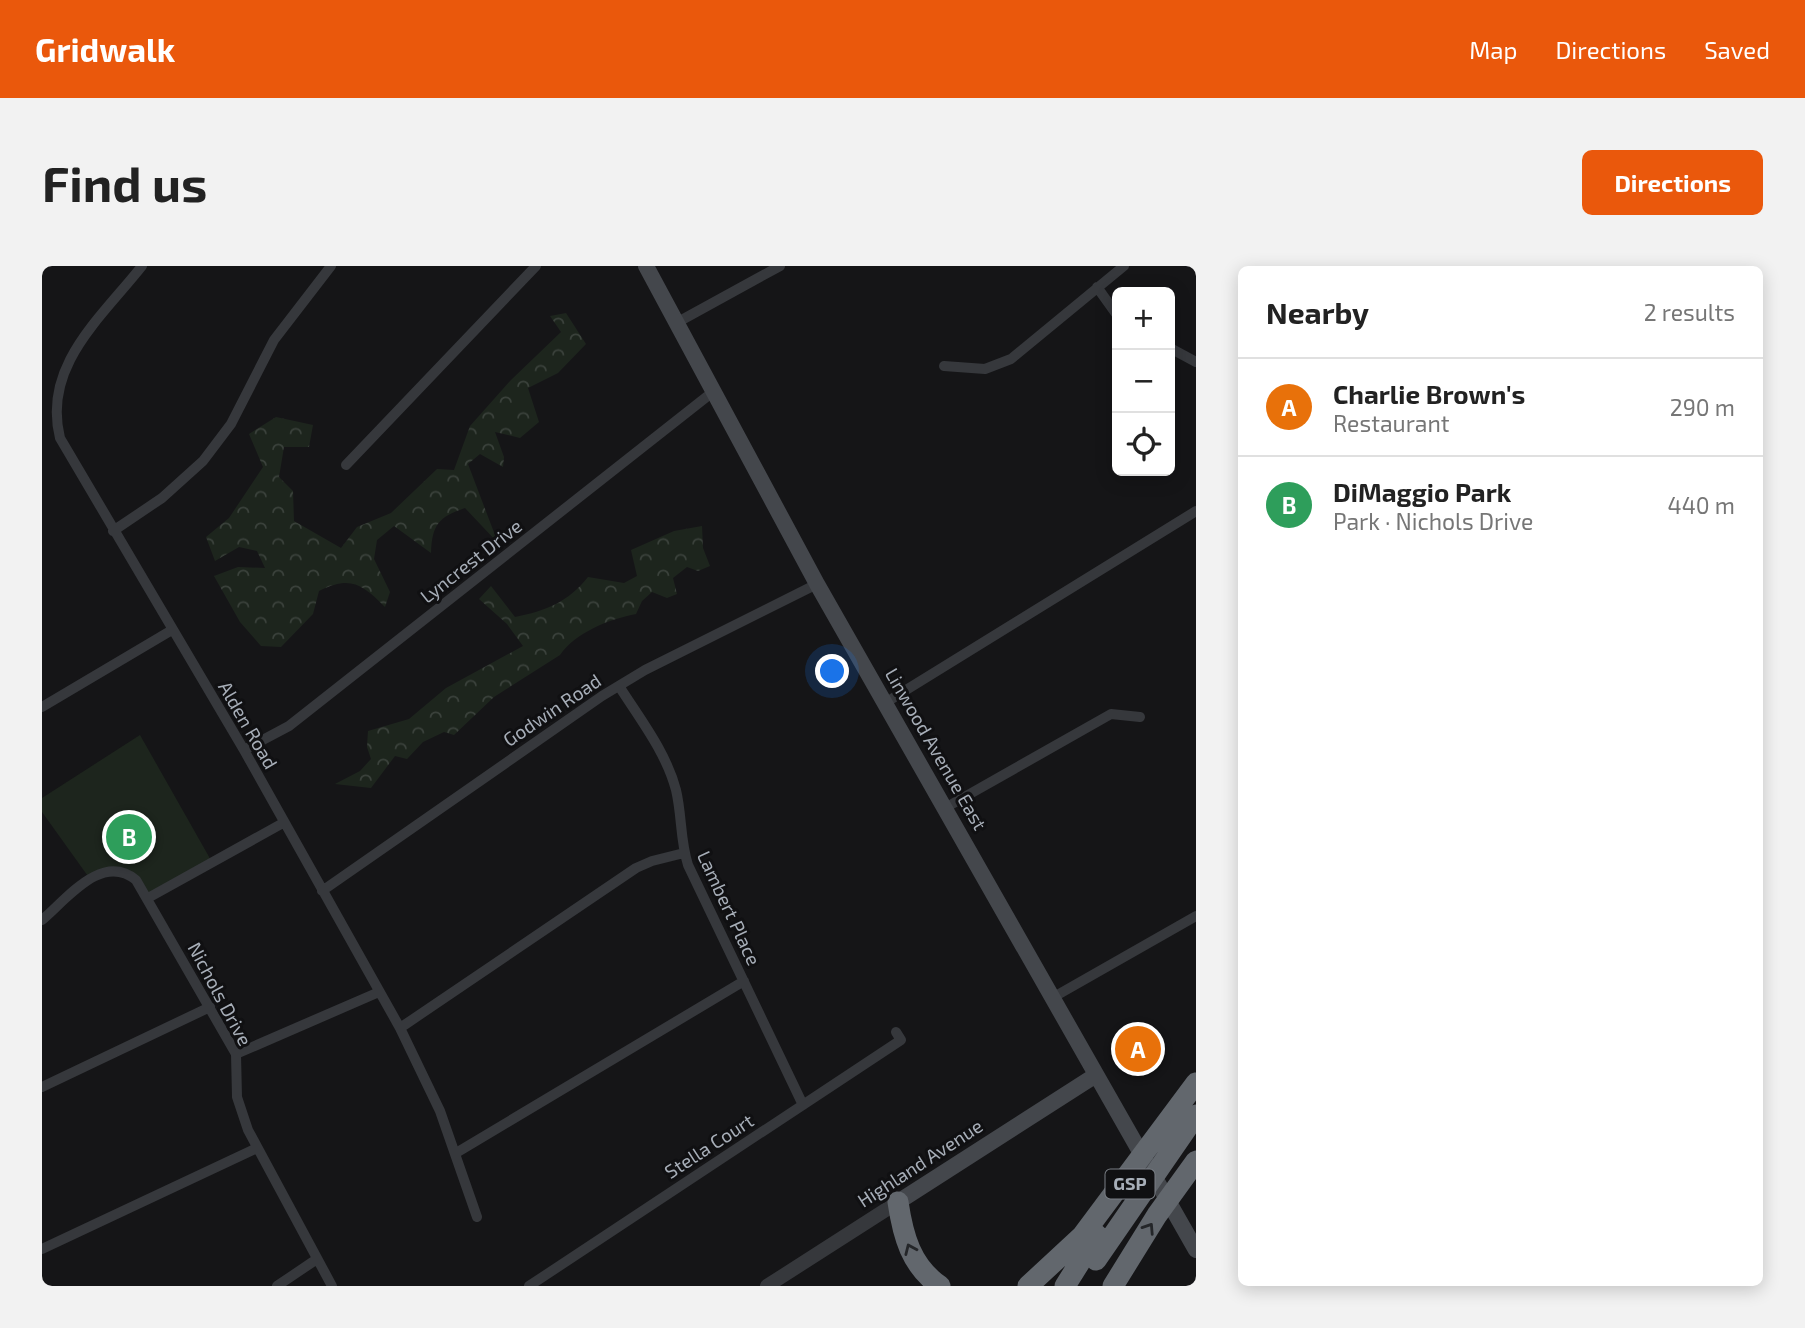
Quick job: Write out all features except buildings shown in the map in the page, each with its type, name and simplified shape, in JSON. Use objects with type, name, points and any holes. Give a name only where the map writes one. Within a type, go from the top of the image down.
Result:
[{"type":"highway","points":[[1028,1286],[1082,1236],[1196,1084]]},
{"type":"highway","name":"GSP","points":[[1065,1286],[1196,1084]]},
{"type":"highway","name":"GSP","points":[[1080,1286],[1196,1115]]},
{"type":"highway","name":"GSP","points":[[1113,1286],[1157,1215],[1196,1161]]},
{"type":"highway","points":[[898,1202],[903,1231],[912,1254],[923,1271],[940,1286]]},
{"type":"main road","name":"Linwood Avenue East","points":[[646,266],[817,584],[1194,1246]]},
{"type":"main road","name":"Highland Avenue","points":[[898,1202],[1096,1075]]},
{"type":"street","name":"Alden Road","points":[[142,266],[71,356],[57,386],[56,424],[64,450],[244,750],[400,1028],[456,1153],[477,1217]]},
{"type":"street","points":[[113,531],[162,498],[203,461],[231,424],[274,341],[331,266]]},
{"type":"street","points":[[346,465],[536,266]]},
{"type":"street","points":[[678,323],[780,266]]},
{"type":"street","points":[[944,366],[985,369],[1012,359],[1124,266]]},
{"type":"street","points":[[1097,287],[1112,307]]},
{"type":"street","points":[[1174,350],[1196,362]]},
{"type":"street","name":"Lyncrest Drive","points":[[244,750],[289,726],[714,391]]},
{"type":"street","points":[[885,703],[1196,511]]},
{"type":"street","name":"Godwin Road","points":[[322,891],[543,734],[619,686],[817,584]]},
{"type":"street","points":[[42,707],[172,630]]},
{"type":"street","name":"Lambert Place","points":[[619,686],[669,770],[679,807],[684,853],[803,1105]]},
{"type":"street","points":[[945,807],[1111,714],[1140,716]]},
{"type":"street","points":[[148,898],[283,823]]},
{"type":"street","points":[[400,1028],[636,868],[684,853]]},
{"type":"street","name":"Nichols Drive","points":[[42,920],[93,877],[109,870],[119,870],[136,880],[236,1054],[237,1097],[257,1148],[332,1286]]},
{"type":"street","points":[[1052,998],[1196,916]]},
{"type":"street","points":[[456,1153],[744,981]]},
{"type":"street","points":[[236,1054],[379,992]]},
{"type":"street","points":[[42,1087],[210,1007]]},
{"type":"street","name":"Stella Court","points":[[529,1286],[901,1040],[896,1032]]},
{"type":"street","points":[[42,1249],[257,1148]]},
{"type":"street","name":"Highland Avenue","points":[[767,1286],[898,1202]]},
{"type":"street","points":[[277,1286],[317,1259]]},
{"type":"green space","points":[[566,313],[586,344],[558,373],[528,388],[539,422],[520,438],[495,432],[504,457],[503,467],[480,454],[468,464],[498,543],[465,508],[443,519],[435,528],[431,553],[394,526],[377,540],[374,559],[390,592],[385,607],[369,592],[355,584],[330,586],[319,591],[313,614],[281,647],[261,646],[240,622],[214,576],[238,567],[265,568],[257,551],[239,547],[215,561],[206,537],[229,518],[263,467],[249,434],[276,417],[313,425],[309,447],[284,447],[279,477],[293,491],[294,521],[341,548],[357,527],[391,513],[437,469],[454,470],[470,426],[511,380],[561,332],[550,316]]},
{"type":"green space","points":[[702,526],[703,548],[710,566],[698,571],[687,567],[673,578],[677,594],[667,598],[652,592],[642,601],[636,614],[615,619],[584,633],[560,655],[494,697],[454,735],[444,732],[423,742],[407,759],[395,756],[371,788],[335,784],[360,771],[371,759],[367,747],[368,731],[409,719],[446,688],[523,646],[507,624],[479,599],[491,586],[515,617],[537,612],[573,593],[588,577],[624,583],[637,576],[631,550],[674,531]]},
{"type":"green space","points":[[140,735],[212,862],[148,898],[128,874],[90,879],[42,812],[42,798]]},
{"type":"place","name":"DiMaggio Park","points":[[129,837]]},
{"type":"place","name":"Charlie Brown's","points":[[1138,1049]]}]
